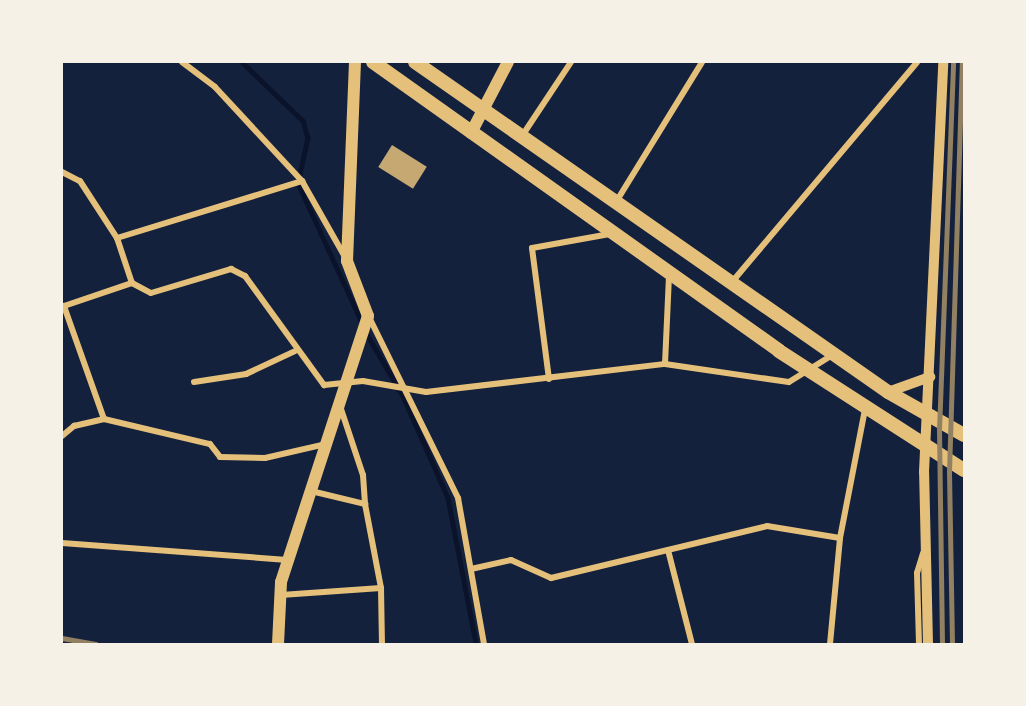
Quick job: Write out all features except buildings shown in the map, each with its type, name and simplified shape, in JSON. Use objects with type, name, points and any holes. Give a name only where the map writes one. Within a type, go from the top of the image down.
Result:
[{"type":"main road","points":[[279,645],[281,596],[287,560],[310,490],[329,443],[338,397],[356,381],[368,318],[347,261],[355,62]]},
{"type":"main road","points":[[373,62],[809,371],[865,409],[964,470]]},
{"type":"main road","points":[[415,62],[730,284],[888,392],[964,435]]},
{"type":"main road","points":[[471,133],[508,62]]},
{"type":"street","points":[[182,62],[215,87],[304,185],[347,261]]},
{"type":"street","points":[[522,136],[571,62]]},
{"type":"street","points":[[616,203],[702,62]]},
{"type":"street","points":[[730,284],[917,62]]},
{"type":"street","points":[[928,645],[925,447],[943,62]]},
{"type":"street","points":[[62,172],[80,181],[117,238],[132,283],[151,293],[231,269],[245,276],[295,351],[324,385],[356,381],[403,389],[549,379],[664,364],[789,382],[834,354]]},
{"type":"street","points":[[117,238],[304,185]]},
{"type":"street","points":[[549,379],[532,248],[617,233]]},
{"type":"street","points":[[664,364],[669,273]]},
{"type":"street","points":[[104,419],[64,306],[132,283]]},
{"type":"street","points":[[368,318],[458,498],[484,645]]},
{"type":"street","points":[[194,382],[246,374],[295,351]]},
{"type":"street","points":[[888,392],[930,377]]},
{"type":"street","points":[[338,397],[363,475],[365,504],[381,588],[382,645]]},
{"type":"street","points":[[836,645],[830,644],[840,538],[865,409]]},
{"type":"street","points":[[62,436],[74,426],[104,419],[210,444],[220,457],[265,458],[329,443]]},
{"type":"street","points":[[310,490],[365,504]]},
{"type":"street","points":[[471,569],[511,560],[551,578],[768,526],[840,538]]},
{"type":"street","points":[[919,645],[917,573],[926,542]]},
{"type":"street","points":[[62,543],[287,560]]},
{"type":"street","points":[[668,550],[692,645]]},
{"type":"street","points":[[281,596],[381,588]]},
{"type":"waterway","points":[[242,62],[303,121],[308,138],[298,183],[362,323]]},
{"type":"waterway","points":[[365,331],[403,396],[448,498],[476,644]]},
{"type":"railway","points":[[942,644],[939,430],[953,62]]},
{"type":"railway","points":[[952,644],[949,472],[962,62]]},
{"type":"railway","points":[[62,638],[95,644]]}]
